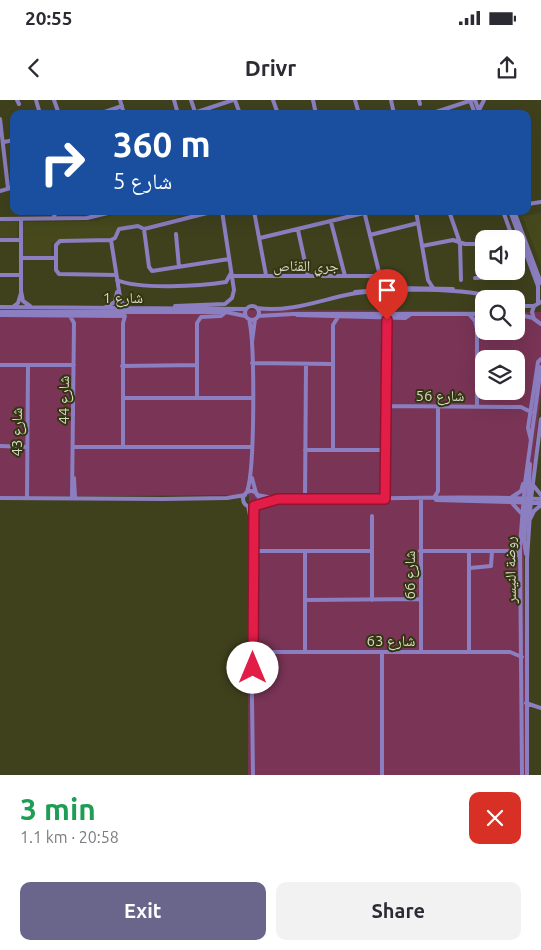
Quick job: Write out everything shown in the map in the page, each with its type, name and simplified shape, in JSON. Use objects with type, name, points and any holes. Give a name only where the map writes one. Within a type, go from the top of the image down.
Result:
[{"type":"street","points":[[120,100],[123,110]]},
{"type":"street","points":[[211,100],[212,106]]},
{"type":"street","points":[[203,110],[234,100]]},
{"type":"street","points":[[441,110],[462,102],[473,101]]},
{"type":"street","points":[[110,110],[122,106]]},
{"type":"street","points":[[0,119],[8,188],[0,191]]},
{"type":"street","points":[[4,142],[10,141]]},
{"type":"street","points":[[6,169],[10,168]]},
{"type":"street","points":[[52,219],[54,215]]},
{"type":"street","points":[[59,215],[62,219]]},
{"type":"street","points":[[0,219],[92,218],[102,215]]},
{"type":"street","points":[[195,215],[144,229],[137,226],[119,229],[116,237],[111,240],[60,241],[56,244],[56,270],[59,274],[116,278],[129,283],[196,285],[226,282],[231,275]]},
{"type":"street","points":[[145,308],[225,304],[233,296],[223,215]]},
{"type":"street","points":[[255,215],[266,275]]},
{"type":"street","points":[[260,238],[354,215]]},
{"type":"street","points":[[365,215],[381,278],[388,289]]},
{"type":"street","points":[[417,215],[428,280],[433,288]]},
{"type":"street","points":[[450,215],[460,244],[461,280]]},
{"type":"street","points":[[504,215],[510,230]]},
{"type":"street","points":[[511,215],[538,286],[538,304],[532,312],[534,319]]},
{"type":"street","points":[[517,215],[541,283]]},
{"type":"street","points":[[21,219],[21,291],[23,301],[33,307]]},
{"type":"street","points":[[331,222],[345,276]]},
{"type":"street","points":[[370,235],[418,223]]},
{"type":"street","points":[[144,229],[150,270],[229,259]]},
{"type":"street","points":[[298,230],[308,276]]},
{"type":"street","points":[[176,234],[179,267]]},
{"type":"street","points":[[0,240],[21,240]]},
{"type":"street","points":[[111,240],[121,302],[130,308]]},
{"type":"street","points":[[422,246],[453,240],[460,244],[475,244]]},
{"type":"street","points":[[21,258],[56,258]]},
{"type":"street","points":[[0,275],[21,275]]},
{"type":"street","name":"جري القنّاص","points":[[231,275],[381,278]]},
{"type":"street","points":[[377,289],[381,278]]},
{"type":"street","points":[[423,288],[428,280]]},
{"type":"street","points":[[103,308],[115,302],[118,288]]},
{"type":"street","points":[[352,294],[361,290],[377,289],[433,288],[457,291]]},
{"type":"street","points":[[12,307],[18,303],[21,291]]},
{"type":"street","points":[[252,525],[246,505],[246,494],[251,473],[252,342],[257,308],[272,309],[298,306],[352,294],[389,291],[475,292]]},
{"type":"street","points":[[525,305],[538,304]]},
{"type":"street","name":"شارع 1","points":[[0,307],[246,309],[252,306],[257,308]]},
{"type":"street","points":[[246,309],[252,342]]},
{"type":"street","name":"شارع 1","points":[[0,314],[226,312],[256,318]]},
{"type":"street","name":"شارع 1","points":[[196,366],[196,325],[201,317],[218,317],[226,312]]},
{"type":"street","points":[[293,314],[329,317],[405,318],[413,313]]},
{"type":"street","name":"شارع 1","points":[[0,314],[125,316],[122,323]]},
{"type":"street","points":[[256,318],[293,314],[475,314]]},
{"type":"street","points":[[469,314],[475,321]]},
{"type":"street","points":[[525,315],[534,319],[540,325]]},
{"type":"street","name":"شارع 44","points":[[70,316],[74,323]]},
{"type":"street","name":"شارع 44","points":[[74,498],[74,323],[78,316]]},
{"type":"street","points":[[119,316],[122,323],[123,446]]},
{"type":"street","points":[[329,317],[333,325],[332,450]]},
{"type":"street","points":[[333,325],[338,317]]},
{"type":"street","points":[[380,317],[385,324]]},
{"type":"street","points":[[385,499],[385,324],[390,317]]},
{"type":"street","points":[[477,340],[477,407]]},
{"type":"street","points":[[531,441],[528,428],[532,412],[538,362],[541,359]]},
{"type":"street","points":[[252,363],[333,364]]},
{"type":"street","points":[[305,499],[306,364]]},
{"type":"street","points":[[0,365],[74,365]]},
{"type":"street","name":"شارع 43","points":[[27,498],[28,365]]},
{"type":"street","points":[[122,366],[196,366],[197,398]]},
{"type":"street","name":"روضة النيسر","points":[[527,775],[527,559],[529,523],[527,501],[529,458],[541,367]]},
{"type":"street","points":[[122,398],[252,398]]},
{"type":"street","points":[[532,412],[524,407],[533,401]]},
{"type":"street","name":"شارع 56","points":[[385,406],[524,407]]},
{"type":"street","points":[[431,499],[438,491],[438,406]]},
{"type":"street","name":"روضة النيسر","points":[[522,775],[520,545],[522,515],[533,484],[541,419]]},
{"type":"street","points":[[0,446],[27,447]]},
{"type":"street","points":[[74,447],[252,447]]},
{"type":"street","points":[[305,450],[385,450]]},
{"type":"street","points":[[0,498],[227,498],[257,494],[278,499],[511,500],[521,490],[529,458]]},
{"type":"street","points":[[251,473],[257,494],[252,525],[251,651],[253,775]]},
{"type":"street","points":[[533,484],[541,495]]},
{"type":"street","points":[[438,491],[441,494],[456,497]]},
{"type":"street","points":[[431,499],[456,497],[527,501],[541,504]]},
{"type":"street","points":[[227,498],[246,505],[255,505],[278,499]]},
{"type":"street","name":"شارع 66","points":[[421,499],[421,652]]},
{"type":"street","points":[[527,501],[541,499]]},
{"type":"street","points":[[511,500],[522,515]]},
{"type":"street","points":[[527,501],[524,546],[527,559]]},
{"type":"street","points":[[529,523],[534,510],[541,504]]},
{"type":"street","points":[[372,516],[372,600]]},
{"type":"street","points":[[510,551],[515,550],[520,545]]},
{"type":"street","points":[[420,550],[510,551],[516,552],[520,557]]},
{"type":"street","points":[[252,551],[372,551]]},
{"type":"street","points":[[305,551],[305,652]]},
{"type":"street","points":[[469,551],[469,652]]},
{"type":"street","points":[[470,568],[491,566],[492,551]]},
{"type":"street","points":[[305,600],[420,599]]},
{"type":"street","name":"شارع 63","points":[[251,651],[510,652],[522,647]]},
{"type":"street","points":[[382,652],[382,775]]},
{"type":"street","name":"شارع 63","points":[[510,652],[522,657]]},
{"type":"street","points":[[526,703],[533,707],[541,708]]},
{"type":"street","points":[[526,713],[533,707]]},
{"type":"shaded area","points":[[541,213],[541,265],[522,216]]},
{"type":"shaded area","points":[[113,215],[177,215],[178,217],[142,227],[117,229],[112,238],[108,240],[52,242],[51,256],[21,257],[21,222],[96,221]]},
{"type":"shaded area","points":[[0,221],[18,221],[17,240],[0,241]]},
{"type":"shaded area","points":[[0,309],[475,311],[475,340],[525,340],[525,312],[541,312],[541,394],[524,547],[526,775],[248,775],[249,495],[0,497]]},
{"type":"route","points":[[253,668],[252,525],[254,506],[257,503],[278,499],[385,499],[385,324],[387,320]]}]
